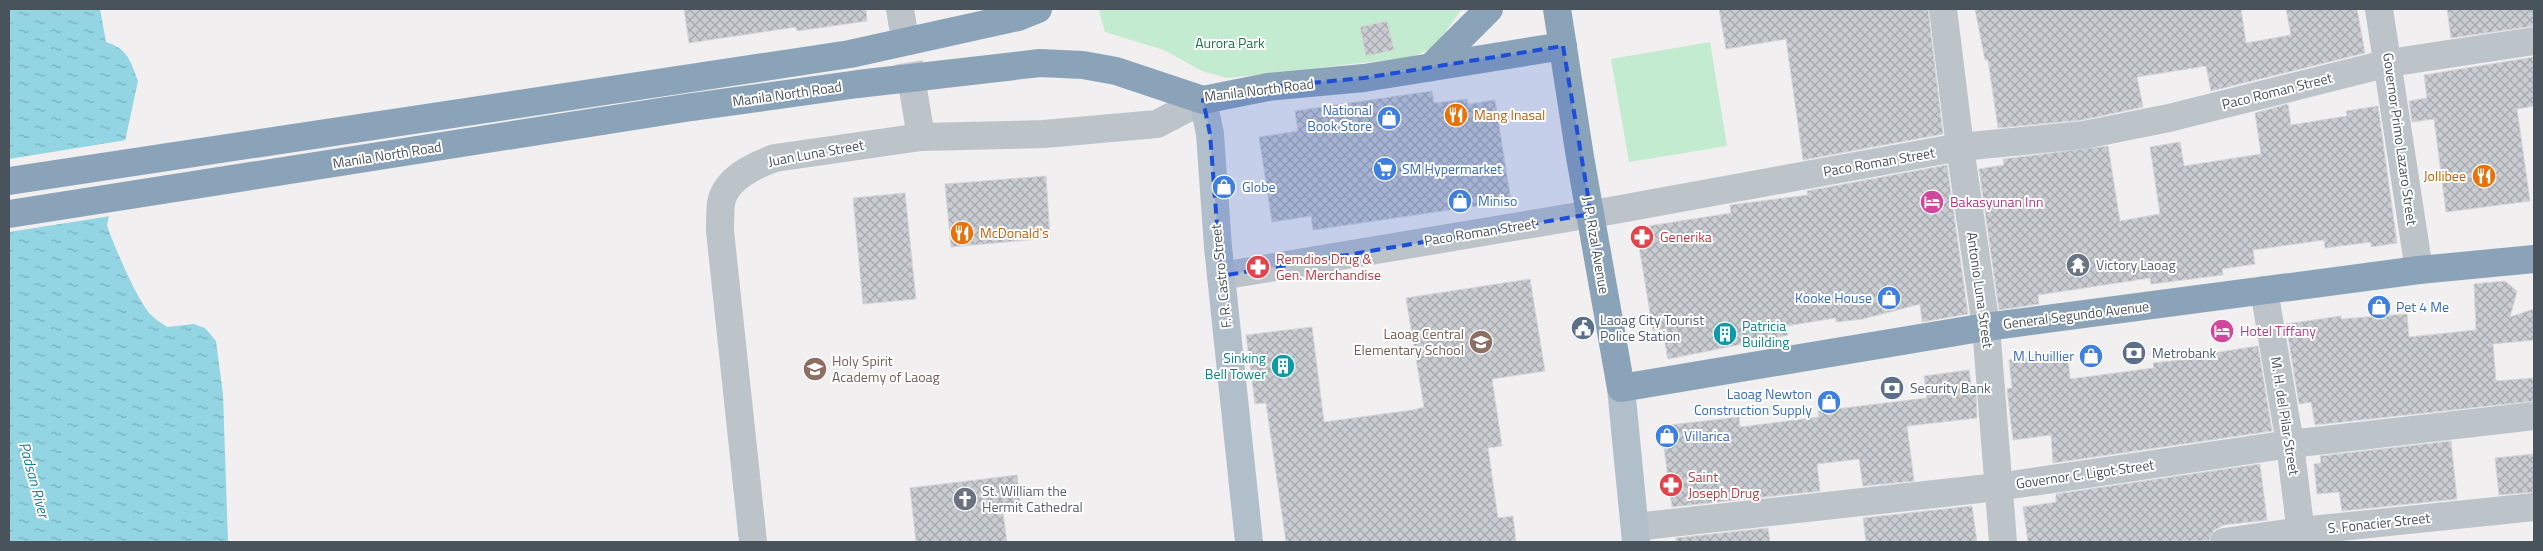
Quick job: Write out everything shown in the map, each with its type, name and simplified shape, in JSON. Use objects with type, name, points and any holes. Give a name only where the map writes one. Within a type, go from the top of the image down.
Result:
[{"type":"highway","points":[[9,181],[850,54],[1018,16],[1038,9]]},
{"type":"highway","points":[[1431,67],[1489,9]]},
{"type":"highway","name":"J. P. Rizal Avenue","points":[[1557,9],[1621,388]]},
{"type":"highway","name":"Manila North Road","points":[[9,214],[685,108],[858,84],[1040,63],[1083,65],[1116,70],[1203,100],[1268,87],[1364,78],[1563,46]]},
{"type":"highway","name":"General Segundo Avenue","points":[[1621,388],[1986,327],[2419,270],[2534,259]]},
{"type":"main road","name":"F. R. Castro Street","points":[[1203,100],[1210,134],[1221,276],[1249,542]]},
{"type":"main road","name":"J. P. Rizal Avenue","points":[[1621,388],[1636,535]]},
{"type":"street","name":"Antonio Luna Street","points":[[1943,9],[1960,147],[1986,327],[2003,542]]},
{"type":"street","name":"Governor Primo Lazaro Street","points":[[2379,9],[2389,63],[2419,270]]},
{"type":"street","name":"Paco Roman Street","points":[[1221,276],[1591,214],[1960,147],[2084,135],[2169,118],[2389,63],[2534,41]]},
{"type":"street","points":[[912,83],[921,137]]},
{"type":"street","name":"Juan Luna Street","points":[[752,542],[720,231],[721,201],[732,182],[760,163],[775,158],[921,137],[1044,134],[1157,124],[1203,100]]},
{"type":"street","name":"M. H. del Pilar Street","points":[[2264,290],[2290,444],[2302,537]]},
{"type":"street","name":"Governor C. Ligot Street","points":[[1636,535],[2290,444],[2534,416]]},
{"type":"street","name":"S. Fonacier Street","points":[[2224,542],[2302,537],[2534,508]]},
{"type":"highlighted area","points":[[1563,46],[1591,214],[1221,276],[1210,134],[1203,100],[1268,87],[1364,78]]},
{"type":"green space","name":"Aurora Park","points":[[1102,9],[1462,9],[1435,46],[1413,57],[1227,78],[1202,71],[1164,50],[1105,32],[1099,11]]},
{"type":"green space","points":[[1710,42],[1727,146],[1629,162],[1611,59]]},
{"type":"water","name":"Padsan River","points":[[9,9],[100,9],[106,42],[124,52],[133,67],[138,81],[107,225],[133,286],[151,315],[167,327],[194,324],[205,328],[216,341],[223,394],[228,542],[9,542]]},
{"type":"pier","points":[[126,140],[111,216],[9,232],[9,159]]},
{"type":"building","points":[[684,9],[866,9],[867,21],[797,31],[796,27],[689,43]]},
{"type":"building","points":[[1719,9],[1928,9],[1943,134],[1803,160],[1786,39],[1726,49]]},
{"type":"building","points":[[1975,9],[2241,9],[2246,43],[2291,35],[2286,9],[2357,9],[2365,53],[2211,91],[2206,66],[2137,77],[2143,107],[2082,120],[1998,128],[1988,60],[1985,60]]},
{"type":"building","points":[[2447,9],[2534,9],[2534,26],[2451,38]]},
{"type":"building","points":[[1387,21],[1394,50],[1366,56],[1360,27]]},
{"type":"building","points":[[2534,57],[2534,106],[2517,109],[2530,201],[2446,212],[2434,119],[2412,122],[2409,101],[2427,98],[2424,75]]},
{"type":"building","name":"SM Hypermarket","points":[[1432,91],[1434,103],[1467,99],[1468,104],[1495,100],[1511,201],[1313,230],[1311,216],[1272,222],[1259,137],[1298,131],[1295,111]]},
{"type":"building","points":[[2288,104],[2291,125],[2347,116],[2346,111],[2378,106],[2397,243],[2371,247],[2371,242],[2325,248],[2324,240],[2253,250],[2255,264],[2222,269],[2223,275],[2151,284],[2150,278],[2038,295],[2039,304],[1999,310],[1979,169],[2004,165],[2003,159],[2108,146],[2120,221],[2160,214],[2150,147],[2180,142],[2184,166],[2261,154],[2255,113]]},
{"type":"building","points":[[1947,165],[1968,314],[1922,322],[1920,304],[1863,319],[1836,322],[1835,318],[1786,326],[1788,335],[1668,359],[1662,329],[1653,331],[1636,228],[1731,213],[1730,205],[1808,195],[1807,191]]},
{"type":"building","points":[[1046,176],[1050,238],[951,247],[945,184]]},
{"type":"building","points":[[905,193],[916,299],[863,304],[853,198]]},
{"type":"building","name":"Laoag Central Elementary School","points":[[1530,279],[1545,371],[1492,379],[1502,446],[1488,448],[1498,518],[1513,516],[1516,542],[1286,542],[1266,403],[1255,404],[1246,335],[1312,327],[1324,422],[1413,410],[1424,407],[1406,298]]},
{"type":"building","points":[[2505,281],[2517,291],[2510,317],[2534,309],[2534,340],[2493,344],[2496,381],[2534,378],[2534,401],[2315,425],[2311,402],[2299,404],[2286,324],[2341,316],[2341,319],[2407,314],[2409,337],[2476,330],[2474,284]]},
{"type":"building","points":[[2258,346],[2272,431],[2053,463],[2051,435],[2013,440],[2007,389],[2012,388],[2009,360],[2034,357],[2035,361],[2068,358],[2070,379],[2154,368],[2153,363],[2208,357],[2207,354]]},
{"type":"building","points":[[1969,370],[1972,393],[1976,393],[1977,418],[1907,426],[1914,481],[1863,486],[1859,459],[1817,464],[1820,491],[1672,507],[1661,426],[1739,417],[1740,427],[1819,417],[1818,411],[1927,398],[1924,376]]},
{"type":"building","points":[[2451,441],[2457,499],[2342,511],[2339,492],[2317,494],[2314,464],[2321,463],[2320,456]]},
{"type":"building","points":[[2534,454],[2534,492],[2499,495],[2495,458]]},
{"type":"building","points":[[2260,464],[2267,520],[2224,525],[2214,530],[2209,541],[2028,542],[2023,507],[2056,502],[2056,494]]},
{"type":"building","name":"St. William the Hermit Cathedral","points":[[1017,475],[1021,509],[1003,512],[1007,542],[916,542],[910,488]]},
{"type":"building","points":[[1972,506],[1977,542],[1866,542],[1863,518]]},
{"type":"building","points":[[1768,528],[1770,542],[1676,542],[1676,538]]},
{"type":"tunnel","points":[[902,21],[912,83]]},
{"type":"place","name":"Mang Inasal","points":[[1456,115]]},
{"type":"place","name":"National Book Store","points":[[1389,118]]},
{"type":"place","name":"SM Hypermarket","points":[[1385,169]]},
{"type":"place","name":"Jollibee","points":[[2484,176]]},
{"type":"place","name":"Globe","points":[[1224,187]]},
{"type":"place","name":"Miniso","points":[[1460,201]]},
{"type":"place","name":"Bakasyunan Inn","points":[[1932,202]]},
{"type":"place","name":"McDonald's","points":[[962,233]]},
{"type":"place","name":"Generika","points":[[1642,237]]},
{"type":"place","name":"Victory Laoag","points":[[2078,265]]},
{"type":"place","name":"Remdios Drug & Gen. Merchandise","points":[[1258,267]]},
{"type":"place","name":"Kooke House","points":[[1889,298]]},
{"type":"place","name":"Pet 4 Me","points":[[2379,307]]},
{"type":"place","name":"Laoag City Tourist Police Station","points":[[1583,328]]},
{"type":"place","name":"Hotel Tiffany","points":[[2222,331]]},
{"type":"place","name":"Patricia Building","points":[[1725,334]]},
{"type":"place","name":"Laoag Central Elementary School","points":[[1481,342]]},
{"type":"place","name":"Metrobank","points":[[2134,353]]},
{"type":"place","name":"M Lhuillier","points":[[2091,356]]},
{"type":"place","name":"Sinking Bell Tower","points":[[1283,366]]},
{"type":"place","name":"Holy Spirit Academy of Laoag","points":[[815,369]]},
{"type":"place","name":"Security Bank","points":[[1892,388]]},
{"type":"place","name":"Laoag Newton Construction Supply","points":[[1829,402]]},
{"type":"place","name":"Villarica","points":[[1667,436]]},
{"type":"place","name":"Saint Joseph Drug","points":[[1671,485]]},
{"type":"place","name":"St. William the Hermit Cathedral","points":[[965,499]]}]
